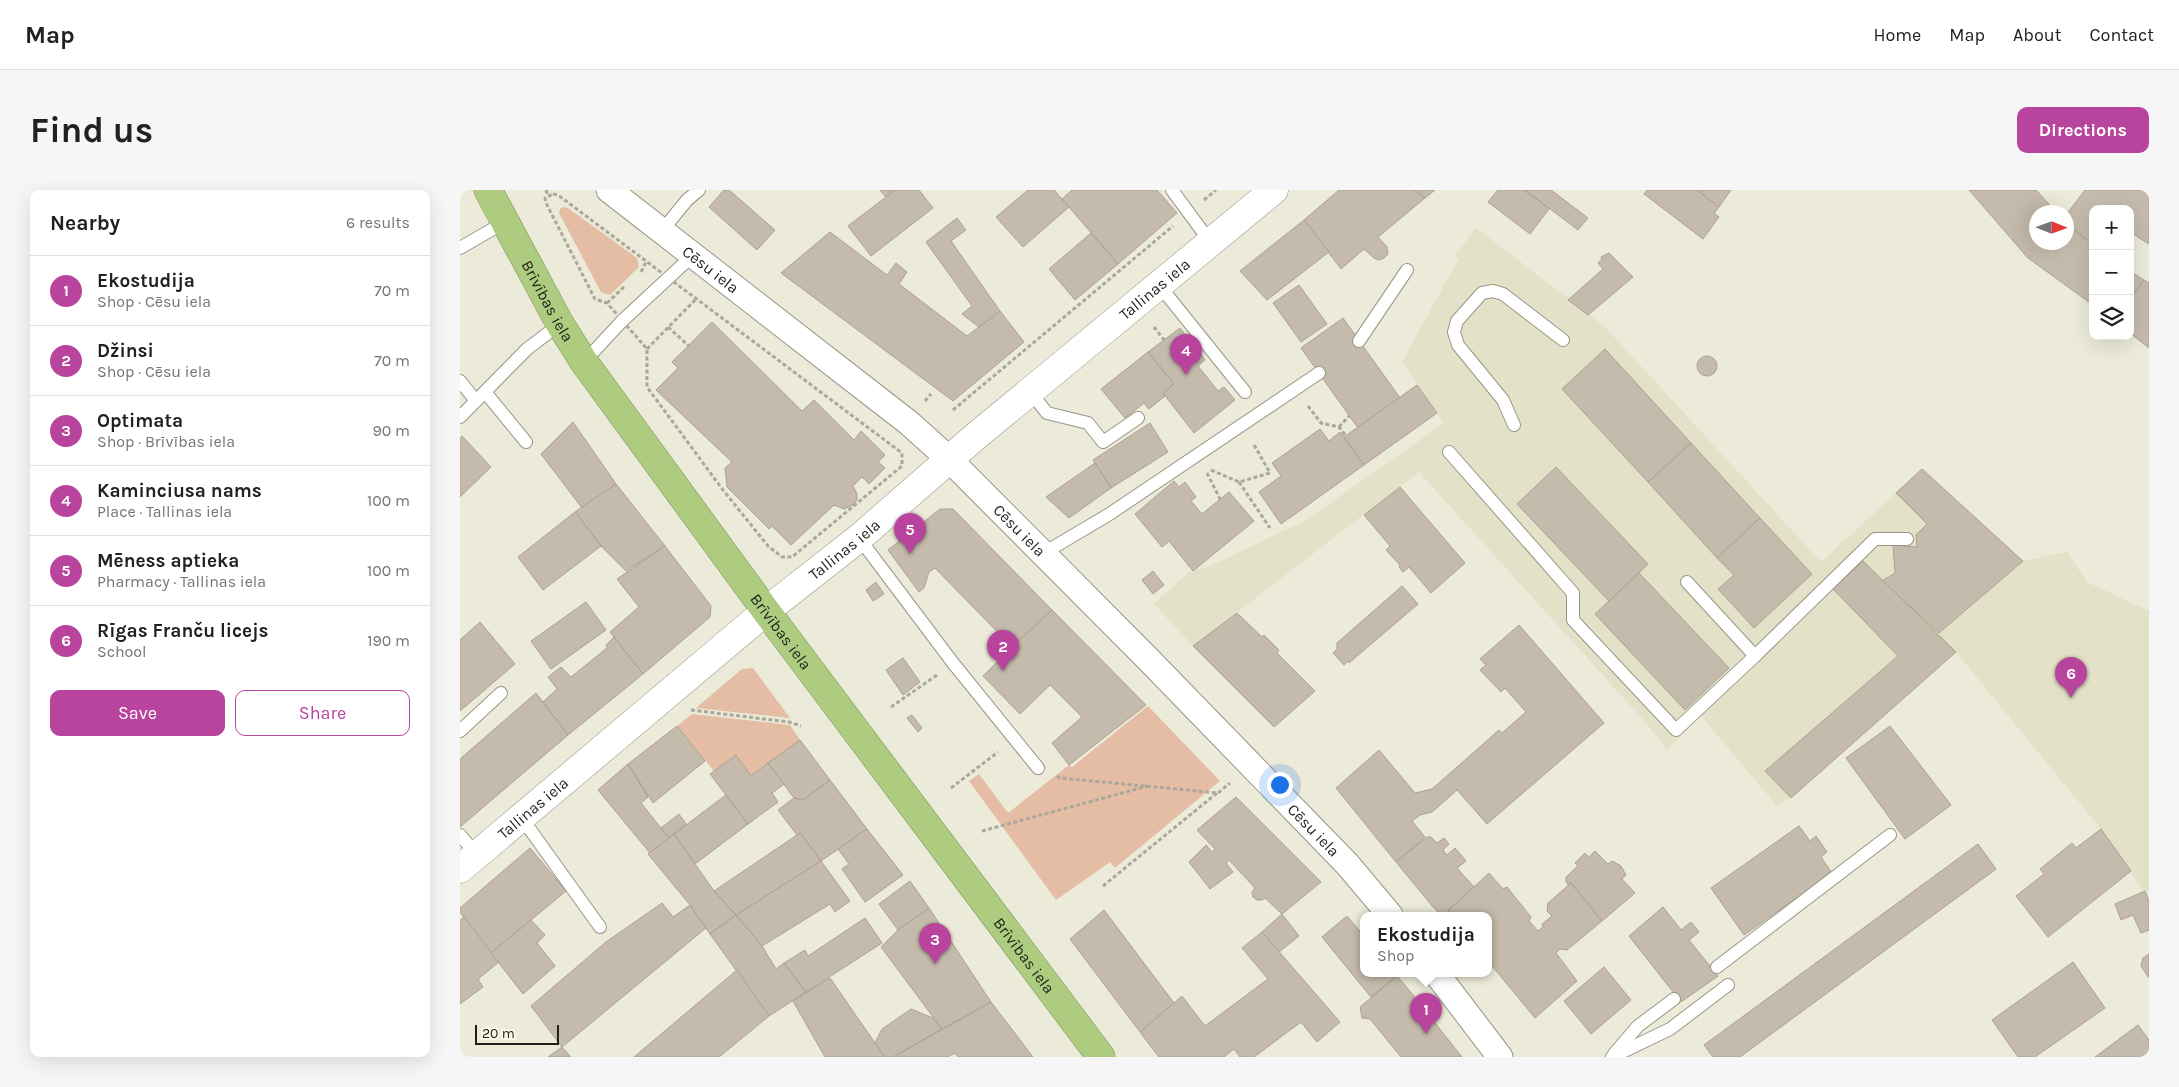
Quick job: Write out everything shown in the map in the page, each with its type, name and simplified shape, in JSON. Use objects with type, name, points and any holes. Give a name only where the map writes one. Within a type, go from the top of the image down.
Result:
[{"type":"highway","name":"Brīvības iela","points":[[488,190],[560,324],[584,362],[766,611],[1101,1057]]},
{"type":"street","name":"Cēsu iela","points":[[609,190],[910,423],[1149,660],[1348,865],[1387,912]]},
{"type":"street","name":"Tallinas iela","points":[[466,853],[521,817],[766,611],[859,538],[1030,392],[1274,190]]},
{"type":"street","points":[[1439,977],[1500,1057]]},
{"type":"lane","points":[[661,232],[687,200],[699,190]]},
{"type":"lane","points":[[1172,190],[1211,242]]},
{"type":"lane","points":[[460,248],[505,222]]},
{"type":"lane","points":[[584,362],[622,321],[692,256]]},
{"type":"lane","points":[[1359,341],[1407,270]]},
{"type":"lane","points":[[1159,285],[1245,392]]},
{"type":"lane","points":[[1514,425],[1503,400],[1458,345],[1454,332],[1457,321],[1482,293],[1493,291],[1503,294],[1563,340]]},
{"type":"lane","points":[[460,417],[527,349],[560,324]]},
{"type":"lane","points":[[1042,554],[1108,515],[1319,373]]},
{"type":"lane","points":[[460,381],[481,397],[526,442]]},
{"type":"lane","points":[[1030,392],[1047,413],[1088,423],[1103,442],[1138,418]]},
{"type":"lane","points":[[1448,452],[1573,593],[1573,620],[1676,730],[1876,539],[1907,539]]},
{"type":"lane","points":[[859,538],[953,663],[1038,768]]},
{"type":"lane","points":[[1687,582],[1755,656]]},
{"type":"lane","points":[[460,730],[501,693]]},
{"type":"lane","points":[[521,817],[600,927]]},
{"type":"lane","points":[[1717,967],[1890,835]]},
{"type":"lane","points":[[1612,1057],[1670,1029],[1728,985]]},
{"type":"lane","points":[[1612,1057],[1638,1026],[1674,999]]},
{"type":"path","points":[[546,190],[548,195]]},
{"type":"path","points":[[953,410],[1216,190]]},
{"type":"path","points":[[548,195],[558,195],[902,453],[902,466],[792,557],[782,557],[768,546],[723,490],[647,387],[647,350],[607,303],[595,299],[546,202],[545,198],[548,195]]},
{"type":"path","points":[[636,277],[643,271],[646,262]]},
{"type":"path","points":[[607,303],[628,284]]},
{"type":"path","points":[[647,350],[696,299]]},
{"type":"path","points":[[668,326],[689,346]]},
{"type":"path","points":[[1154,327],[1164,340]]},
{"type":"path","points":[[1295,389],[1321,424],[1339,427],[1346,436]]},
{"type":"path","points":[[1339,427],[1349,416]]},
{"type":"path","points":[[1242,425],[1270,473]]},
{"type":"path","points":[[1220,499],[1204,467],[1239,482],[1270,528]]},
{"type":"path","points":[[1239,482],[1277,470]]},
{"type":"path","points":[[891,707],[915,689],[924,685]]},
{"type":"path","points":[[688,708],[693,711],[789,722],[801,726]]},
{"type":"path","points":[[951,788],[1015,740]]},
{"type":"path","points":[[1038,768],[1060,778],[1218,793]]},
{"type":"path","points":[[1103,886],[1231,782]]},
{"type":"path","points":[[982,831],[1150,786]]},
{"type":"shaded area","points":[[563,207],[568,208],[637,258],[639,267],[610,295],[601,292],[559,213]]},
{"type":"shaded area","points":[[1476,228],[1604,326],[1821,562],[1922,469],[2023,561],[2067,552],[2087,582],[2149,611],[2149,890],[2145,893],[2101,829],[1956,652],[1778,807],[1701,716],[1667,750],[1646,723],[1419,472],[1193,646],[1154,604],[1189,572],[1208,567],[1305,521],[1444,423],[1402,362],[1459,258],[1455,256]]},
{"type":"shaded area","points":[[753,668],[790,718],[696,708],[742,669]]},
{"type":"shaded area","points":[[1148,706],[1220,781],[1115,868],[1110,862],[1056,900],[969,781],[979,774],[1008,813],[1069,765],[1072,767]]},
{"type":"shaded area","points":[[692,714],[790,725],[800,740],[751,776],[736,755],[714,771],[677,726]]},
{"type":"building","points":[[724,190],[729,190],[775,230],[757,250],[709,207]]},
{"type":"building","points":[[880,190],[895,190],[886,197]]},
{"type":"building","points":[[895,190],[919,190],[933,208],[871,256],[848,226]]},
{"type":"building","points":[[1028,190],[1054,190],[1069,207],[1023,247],[996,217]]},
{"type":"building","points":[[1072,190],[1157,190],[1177,213],[1118,264],[1062,199]]},
{"type":"building","points":[[1339,190],[1414,190],[1425,198],[1378,237],[1387,247],[1388,254],[1384,258],[1379,260],[1374,258],[1364,249],[1341,269],[1304,220]]},
{"type":"building","points":[[1414,190],[1435,190],[1425,198]]},
{"type":"building","points":[[1498,190],[1524,190],[1549,209],[1530,234],[1488,202]]},
{"type":"building","points":[[1525,190],[1551,190],[1588,218],[1578,230]]},
{"type":"building","points":[[1647,190],[1697,190],[1719,207],[1714,213],[1719,217],[1703,239],[1644,194]]},
{"type":"building","points":[[1697,190],[1731,190],[1719,207]]},
{"type":"building","points":[[1969,190],[2036,190],[2050,205],[2029,205],[2029,250],[2074,250],[2074,230],[2089,242],[2089,302],[2028,258]]},
{"type":"building","points":[[2085,190],[2149,190],[2149,244],[2134,235],[2134,205],[2089,205],[2089,242],[2074,230],[2074,205]]},
{"type":"building","points":[[957,218],[966,230],[951,241],[1000,311],[979,327],[962,314],[972,306],[926,242]]},
{"type":"building","points":[[1304,220],[1329,252],[1267,300],[1240,271]]},
{"type":"building","points":[[830,232],[887,275],[896,263],[907,272],[899,284],[967,336],[1000,311],[1024,342],[953,401],[781,273]]},
{"type":"building","points":[[1091,233],[1118,264],[1075,300],[1049,269]]},
{"type":"building","points":[[1609,253],[1633,277],[1588,315],[1568,300],[1603,269],[1598,263],[1602,259],[1601,257]]},
{"type":"building","points":[[2134,274],[2144,280],[2134,294]]},
{"type":"building","points":[[2144,280],[2149,283],[2149,348],[2134,336],[2134,294]]},
{"type":"building","points":[[1299,285],[1327,324],[1301,342],[1273,303]]},
{"type":"building","points":[[1343,318],[1400,398],[1358,428],[1301,348]]},
{"type":"building","points":[[712,322],[802,411],[814,400],[854,440],[861,431],[885,455],[878,462],[885,468],[869,484],[862,477],[853,486],[857,494],[857,500],[853,505],[844,509],[834,505],[791,545],[772,526],[769,529],[727,487],[725,468],[732,462],[656,390],[678,368],[672,362]]},
{"type":"building","points":[[1180,328],[1205,360],[1198,366],[1218,391],[1224,387],[1235,400],[1194,433],[1163,393],[1174,384],[1148,352]]},
{"type":"building","points":[[1605,349],[1691,443],[1648,482],[1562,389]]},
{"type":"building","points":[[1148,352],[1174,384],[1163,393],[1165,396],[1149,409],[1144,403],[1125,418],[1101,389]]},
{"type":"building","points":[[1707,356],[1714,359],[1717,366],[1714,373],[1707,376],[1700,373],[1697,366],[1700,359]]},
{"type":"building","points":[[1417,385],[1437,413],[1364,465],[1344,437]]},
{"type":"building","points":[[573,422],[616,484],[582,508],[541,454]]},
{"type":"building","points":[[1150,423],[1168,452],[1111,488],[1093,460]]},
{"type":"building","points":[[1320,429],[1329,441],[1340,432],[1364,465],[1281,524],[1259,492],[1281,476],[1272,463]]},
{"type":"building","points":[[462,436],[491,467],[460,497],[460,439]]},
{"type":"building","points":[[1691,443],[1760,518],[1717,558],[1648,482]]},
{"type":"building","points":[[1095,463],[1111,488],[1069,518],[1046,497]]},
{"type":"building","points":[[1556,467],[1648,564],[1609,601],[1517,504]]},
{"type":"building","points":[[1922,469],[2023,561],[1939,633],[1882,581],[1895,573],[1893,545],[1917,547],[1916,535],[1927,524],[1896,493]]},
{"type":"building","points":[[1174,481],[1179,487],[1185,482],[1196,497],[1191,501],[1202,514],[1229,492],[1254,521],[1193,571],[1169,541],[1162,547],[1135,514]]},
{"type":"building","points":[[616,484],[665,546],[626,571],[601,546],[575,512]]},
{"type":"building","points":[[1400,487],[1465,563],[1431,593],[1409,567],[1403,572],[1399,567],[1400,565],[1386,550],[1390,546],[1364,515]]},
{"type":"building","points":[[940,509],[953,509],[1052,610],[1012,647],[935,568],[929,572],[924,588],[919,592],[888,550]]},
{"type":"building","points":[[575,512],[601,546],[543,590],[518,557]]},
{"type":"building","points":[[1760,518],[1812,574],[1754,628],[1718,589],[1734,575],[1717,558]]},
{"type":"building","points":[[665,546],[711,606],[710,617],[643,674],[610,632],[639,607],[617,579]]},
{"type":"building","points":[[1863,561],[1956,652],[1791,798],[1765,771],[1898,656],[1833,589]]},
{"type":"building","points":[[1153,571],[1164,585],[1153,594],[1142,580]]},
{"type":"building","points":[[1639,573],[1729,668],[1685,710],[1595,614]]},
{"type":"building","points":[[876,582],[884,594],[873,601],[866,590]]},
{"type":"building","points":[[1402,586],[1418,604],[1349,663],[1348,661],[1344,665],[1333,653],[1337,649],[1337,643]]},
{"type":"building","points":[[586,602],[606,630],[551,669],[531,641]]},
{"type":"building","points":[[1052,610],[1146,705],[1069,765],[1052,743],[1082,717],[1050,685],[1020,714],[983,676],[1004,655],[1009,658],[1020,648],[1015,644]]},
{"type":"building","points":[[1237,613],[1279,650],[1277,653],[1315,691],[1274,727],[1193,646]]},
{"type":"building","points":[[480,622],[515,664],[460,711],[460,640]]},
{"type":"building","points":[[1519,625],[1604,723],[1487,824],[1457,790],[1432,812],[1420,815],[1412,821],[1425,837],[1396,862],[1336,788],[1379,750],[1415,793],[1432,789],[1499,730],[1502,733],[1526,712],[1505,688],[1501,692],[1480,670],[1486,665],[1480,659]]},
{"type":"building","points":[[614,637],[643,674],[568,735],[543,702],[557,689],[548,677],[561,667],[571,677],[607,648],[606,645]]},
{"type":"building","points":[[903,658],[920,682],[903,695],[886,670]]},
{"type":"building","points":[[536,693],[568,735],[460,827],[460,759]]},
{"type":"building","points":[[912,715],[922,728],[918,732],[907,718]]},
{"type":"building","points":[[677,726],[705,761],[653,803],[628,764]]},
{"type":"building","points":[[1890,726],[1951,805],[1905,839],[1846,758]]},
{"type":"building","points":[[800,740],[830,780],[803,800],[794,798],[768,763]]},
{"type":"building","points":[[736,755],[751,776],[768,763],[784,784],[772,793],[778,802],[748,824],[710,774]]},
{"type":"building","points":[[628,764],[648,797],[641,803],[669,838],[650,853],[598,790]]},
{"type":"building","points":[[830,780],[867,829],[821,861],[800,833],[797,835],[778,810],[794,798],[803,800]]},
{"type":"building","points":[[726,795],[748,824],[695,864],[674,834]]},
{"type":"building","points":[[1236,797],[1321,882],[1282,914],[1265,898],[1257,900],[1253,897],[1252,892],[1255,888],[1229,860],[1226,863],[1233,872],[1210,889],[1189,862],[1206,845],[1212,852],[1215,849],[1197,830]]},
{"type":"building","points":[[679,814],[686,824],[669,838],[661,828]]},
{"type":"building","points":[[1799,826],[1810,841],[1816,836],[1827,852],[1821,857],[1832,873],[1744,935],[1711,888]]},
{"type":"building","points":[[867,829],[903,875],[865,902],[842,869],[849,864],[838,849]]},
{"type":"building","points":[[2101,829],[2131,871],[2048,937],[2016,896],[2044,874],[2040,869],[2072,843],[2076,848]]},
{"type":"building","points":[[800,833],[821,861],[736,915],[714,891]]},
{"type":"building","points":[[674,834],[714,891],[736,915],[710,934],[690,905],[648,854]]},
{"type":"building","points":[[1427,837],[1431,837],[1437,843],[1444,838],[1449,844],[1443,850],[1447,855],[1455,848],[1466,861],[1457,868],[1474,887],[1446,912],[1438,912],[1396,862]]},
{"type":"building","points":[[1978,844],[1996,869],[1740,1057],[1713,1057],[1704,1045]]},
{"type":"building","points":[[530,848],[566,891],[491,953],[460,912],[460,908]]},
{"type":"building","points":[[1595,851],[1608,864],[1612,861],[1621,866],[1626,875],[1622,879],[1635,893],[1602,921],[1571,883],[1568,885],[1566,882],[1566,877],[1578,866],[1575,863],[1585,853],[1589,857]]},
{"type":"building","points":[[821,861],[850,901],[835,912],[830,904],[762,946],[736,915]]},
{"type":"building","points":[[1489,873],[1503,889],[1507,887],[1531,917],[1529,921],[1538,931],[1543,927],[1542,924],[1552,916],[1547,911],[1548,903],[1571,883],[1602,921],[1567,950],[1560,949],[1556,953],[1577,981],[1535,1018],[1492,966],[1492,912],[1448,911]]},
{"type":"building","points":[[910,881],[929,908],[898,930],[879,904]]},
{"type":"building","points":[[2145,891],[2149,901],[2149,930],[2141,933],[2133,915],[2121,920],[2115,904]]},
{"type":"building","points":[[662,903],[673,917],[690,905],[706,928],[562,1047],[531,1006],[606,942]]},
{"type":"building","points":[[1663,907],[1681,930],[1691,922],[1699,932],[1689,940],[1718,976],[1681,1002],[1629,936]]},
{"type":"building","points":[[929,908],[991,1002],[942,1029],[881,947],[898,930]]},
{"type":"building","points":[[1104,910],[1174,1003],[1140,1032],[1070,939]]},
{"type":"building","points":[[1282,914],[1299,936],[1279,952],[1262,932]]},
{"type":"building","points":[[736,915],[762,946],[776,969],[784,963],[806,992],[769,1016],[710,934]]},
{"type":"building","points":[[1347,916],[1360,931],[1360,977],[1396,977],[1371,997],[1322,937]]},
{"type":"building","points":[[464,917],[499,962],[478,979],[483,987],[460,1004],[460,920]]},
{"type":"building","points":[[865,918],[882,943],[806,992],[784,963],[805,950],[808,956]]},
{"type":"building","points":[[531,920],[545,935],[537,943],[555,966],[523,994],[491,953]]},
{"type":"building","points":[[1262,932],[1340,1022],[1317,1042],[1301,1022],[1254,1057],[1240,1057],[1234,1049],[1224,1057],[1159,1057],[1140,1032],[1182,996],[1205,1026],[1268,979],[1242,948]]},
{"type":"building","points":[[2149,954],[2149,978],[2141,966],[2143,958]]},
{"type":"building","points":[[2073,962],[2105,1008],[2035,1057],[2018,1057],[1992,1020]]},
{"type":"building","points":[[1604,967],[1631,1000],[1591,1034],[1564,1001]]},
{"type":"building","points":[[737,970],[769,1016],[719,1057],[634,1057]]},
{"type":"building","points":[[1398,977],[1462,1057],[1401,1057],[1370,1019],[1362,1018],[1360,1007]]},
{"type":"building","points":[[830,978],[885,1057],[825,1057],[793,1001]]},
{"type":"building","points":[[991,1002],[1033,1057],[958,1057],[955,1053],[948,1057],[893,1057]]},
{"type":"building","points":[[911,1009],[933,1018],[942,1029],[893,1057],[885,1057],[875,1043],[882,1029]]},
{"type":"building","points":[[2138,1025],[2149,1040],[2149,1057],[2095,1057]]},
{"type":"building","points":[[562,1047],[571,1057],[548,1057]]},
{"type":"place","name":"Kaminciusa nams","points":[[1186,375]]},
{"type":"place","name":"Mēness aptieka","points":[[910,554]]},
{"type":"place","name":"Džinsi","points":[[1003,671]]},
{"type":"place","name":"Rīgas Franču licejs","points":[[2071,698]]},
{"type":"place","name":"Optimata","points":[[935,964]]},
{"type":"place","name":"Ekostudija","points":[[1426,1034]]}]
